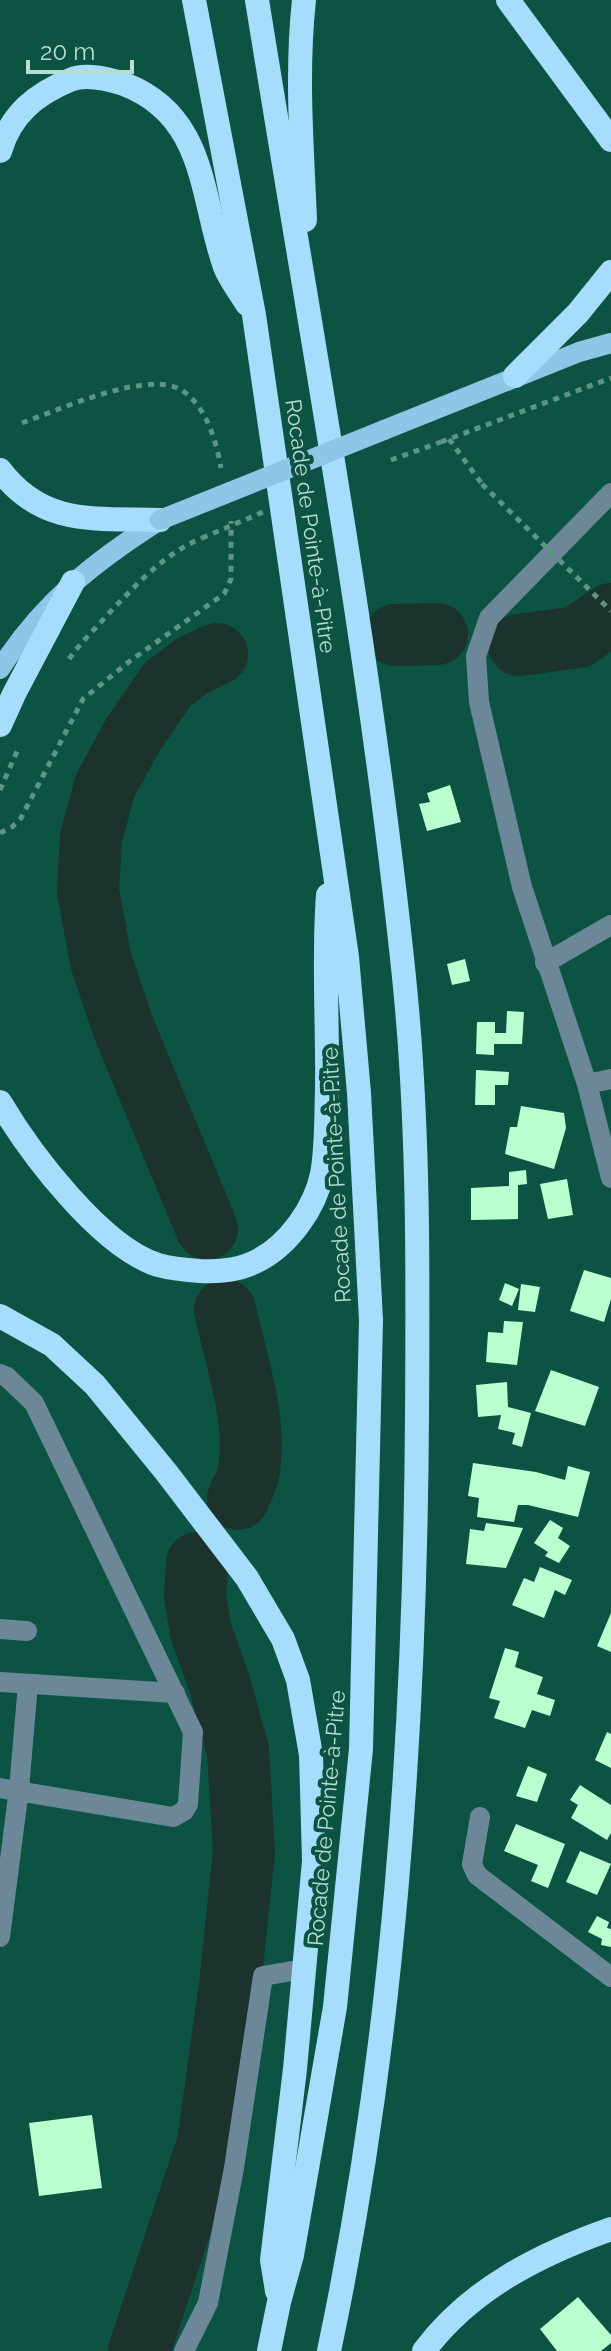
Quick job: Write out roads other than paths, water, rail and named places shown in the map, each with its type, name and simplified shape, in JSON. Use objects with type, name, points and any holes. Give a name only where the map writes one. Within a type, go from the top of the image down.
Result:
[{"type":"highway","name":"Rocade de Pointe-à-Pitre","points":[[194,0],[254,315],[347,957],[358,1078],[371,1320],[361,1749],[335,2007],[292,2255],[269,2351]]},
{"type":"highway","name":"Rocade de Pointe-à-Pitre","points":[[257,0],[355,600],[405,982],[416,1166],[417,1558],[405,1785],[393,1943],[375,2089],[344,2281],[329,2351]]},
{"type":"highway","points":[[304,0],[301,117],[310,334]]},
{"type":"highway","points":[[508,0],[611,140]]},
{"type":"highway","points":[[0,151],[11,123],[22,109],[50,88],[75,78],[109,79],[160,102],[178,123],[190,147],[209,202],[226,269],[254,315]]},
{"type":"highway","points":[[515,376],[578,313],[611,272]]},
{"type":"highway","points":[[0,470],[22,496],[55,513],[160,520]]},
{"type":"highway","points":[[0,725],[73,582]]},
{"type":"highway","points":[[0,1102],[23,1138],[81,1209],[128,1249],[157,1265],[182,1270],[217,1271],[243,1268],[274,1252],[305,1213],[321,1177],[326,1133],[327,1060],[324,943],[332,853]]},
{"type":"highway","points":[[0,1316],[52,1345],[95,1385],[247,1578],[283,1639],[298,1680],[311,1755],[314,1861],[272,2260],[279,2302]]},
{"type":"highway","points":[[424,2351],[436,2335],[476,2297],[520,2267],[611,2229]]},
{"type":"main road","points":[[579,352],[611,335]]},
{"type":"main road","points":[[0,669],[38,619],[73,582],[160,520],[515,376],[611,343]]},
{"type":"street","points":[[611,493],[489,618],[476,656],[479,702],[522,887],[587,1084],[611,1178]]},
{"type":"street","points":[[545,963],[611,925]]},
{"type":"street","points":[[587,1084],[611,1079]]},
{"type":"street","points":[[0,1374],[34,1403],[193,1732],[188,1804],[184,1811],[173,1817],[9,1789]]},
{"type":"street","points":[[0,1629],[27,1631]]},
{"type":"street","points":[[0,1682],[175,1693]]},
{"type":"street","points":[[0,1937],[9,1789],[28,1684]]},
{"type":"street","points":[[480,1817],[472,1864],[477,1875],[611,1977]]},
{"type":"street","points":[[184,2351],[208,2303],[234,2168],[263,1976],[304,1969]]},
{"type":"waterway","points":[[519,645],[578,637],[611,614]]},
{"type":"waterway","points":[[395,635],[437,634]]},
{"type":"waterway","points":[[207,1229],[124,1029],[101,961],[88,891],[91,838],[105,786],[134,733],[168,684],[192,666],[217,654]]},
{"type":"waterway","points":[[225,1310],[244,1389],[250,1430],[248,1473],[238,1499]]},
{"type":"waterway","points":[[139,2351],[208,2143],[230,1985],[244,1852],[238,1751],[201,1632],[195,1596],[197,1563]]}]
